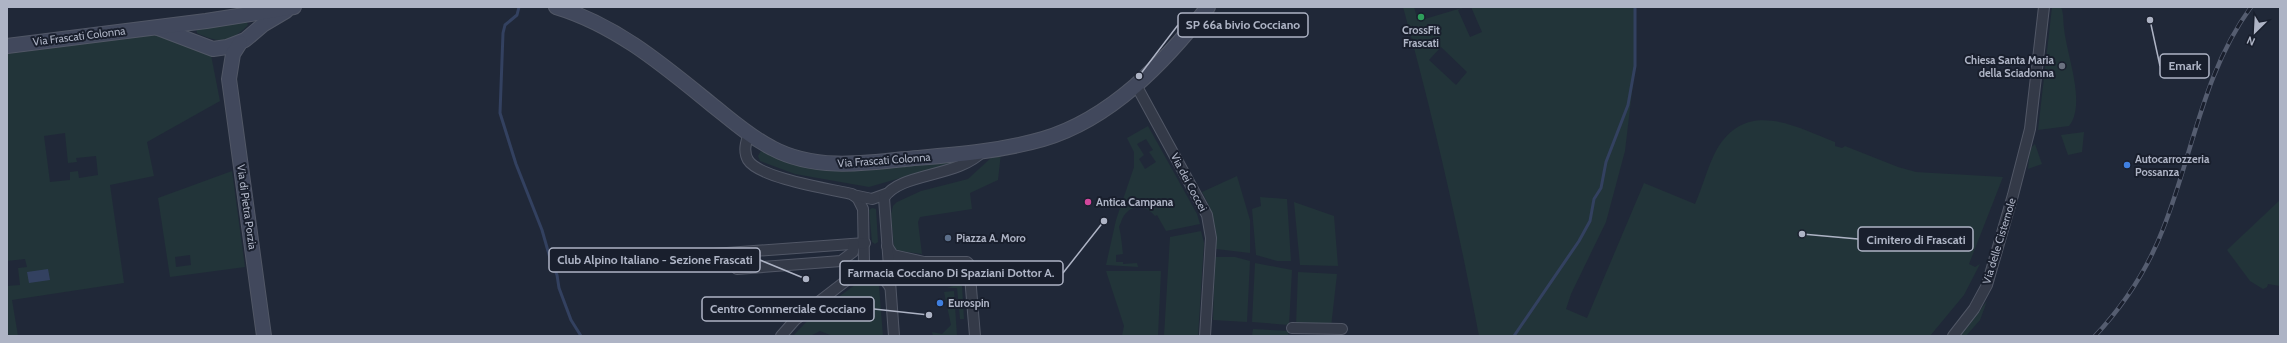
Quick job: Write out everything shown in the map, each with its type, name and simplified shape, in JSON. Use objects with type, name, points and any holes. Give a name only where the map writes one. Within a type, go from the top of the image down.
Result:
[{"type":"street","name":"Via Frascati Colonna","points":[[7,46],[197,22],[293,7]]},
{"type":"street","name":"Via Frascati Colonna","points":[[152,27],[160,28],[213,49],[240,43],[254,31],[293,7]]},
{"type":"street","name":"Via Frascati Colonna","points":[[556,7],[589,19],[626,39],[766,145],[789,156],[827,163],[878,162],[983,151],[1029,143],[1062,132],[1091,117],[1136,85],[1168,54],[1208,7]]},
{"type":"street","name":"Via delle Cisternole","points":[[1953,336],[1974,309],[1986,285],[2028,138],[2040,50],[2044,7]]},
{"type":"street","points":[[247,14],[252,21],[254,31]]},
{"type":"street","points":[[190,40],[189,28],[197,22]]},
{"type":"street","points":[[229,79],[233,54],[240,43]]},
{"type":"street","points":[[213,49],[219,55],[229,79]]},
{"type":"street","name":"Via di Pietra Porzia","points":[[229,79],[264,336]]},
{"type":"street","name":"Via dei Coccei","points":[[1136,85],[1207,215],[1210,238],[1205,336]]},
{"type":"street","points":[[749,133],[745,145],[746,155],[749,162],[756,167],[775,176],[872,199],[908,183],[969,163],[983,151]]},
{"type":"street","points":[[781,336],[795,320],[862,266],[865,243],[863,209],[858,199],[852,194]]},
{"type":"street","points":[[886,194],[882,204],[894,336]]},
{"type":"street","points":[[700,255],[865,243]]},
{"type":"street","points":[[737,269],[841,261],[853,252],[854,244]]},
{"type":"street","points":[[887,246],[893,256],[924,262],[966,261],[969,264],[975,336]]},
{"type":"street","points":[[862,266],[875,271],[884,277],[890,287]]},
{"type":"street","points":[[1292,328],[1342,329]]},
{"type":"shaded area","points":[[1403,7],[1414,7],[1418,21],[1465,7],[1458,10],[1470,37],[1482,32],[1471,7],[1635,7],[1635,66],[1625,151],[1606,222],[1571,294],[1566,309],[1587,318],[1644,183],[1695,204],[1717,149],[1729,134],[1742,125],[1757,121],[1772,121],[1788,124],[1835,142],[1835,146],[1842,148],[1845,146],[1898,167],[1916,172],[2003,177],[1969,264],[1975,267],[1980,264],[1964,295],[1930,336],[1479,336],[1444,171],[1425,89]],"holes":[[[1441,47],[1467,72],[1456,85],[1429,60]]]},
{"type":"shaded area","points":[[2052,7],[2061,7],[2062,10],[2074,78],[2076,105],[2074,117],[2069,126],[2038,130]]},
{"type":"shaded area","points":[[245,18],[248,25],[236,35],[224,40],[212,39],[197,33],[196,26]]},
{"type":"shaded area","points":[[163,33],[211,55],[220,101],[147,142],[154,176],[110,185],[124,283],[12,300],[18,336],[7,336],[7,286],[20,285],[18,268],[27,267],[25,259],[7,261],[7,54]],"holes":[[[65,133],[68,163],[77,162],[76,158],[96,156],[98,175],[79,178],[78,171],[70,172],[70,180],[50,182],[44,136]]]},
{"type":"shaded area","points":[[1148,126],[1197,214],[1200,224],[1166,231],[1157,215],[1155,216],[1151,212],[1141,207],[1131,209],[1123,216],[1119,227],[1123,254],[1116,255],[1116,262],[1123,262],[1123,264],[1137,263],[1138,267],[1106,265],[1116,220],[1134,167],[1134,152],[1127,138]],"holes":[[[1146,139],[1153,150],[1149,152],[1156,162],[1145,169],[1139,159],[1144,155],[1137,144]]]},
{"type":"shaded area","points":[[2084,132],[2082,152],[2068,155],[2061,135]]},
{"type":"shaded area","points":[[2035,144],[2042,164],[2028,169],[2030,149]]},
{"type":"shaded area","points":[[761,151],[772,155],[960,161],[869,187],[795,174],[760,161],[758,156]]},
{"type":"shaded area","points":[[1001,153],[998,180],[970,193],[972,209],[920,217],[918,222],[922,254],[899,251],[894,248],[891,214],[893,206],[897,202],[921,191],[968,179],[992,157]]},
{"type":"shaded area","points":[[232,171],[245,267],[170,277],[158,198]],"holes":[[[190,255],[191,265],[176,267],[175,257]]]},
{"type":"shaded area","points":[[1237,176],[1250,220],[1250,253],[1216,249],[1216,234],[1213,219],[1209,205],[1202,192]]},
{"type":"shaded area","points":[[1260,197],[1287,199],[1291,261],[1277,261],[1256,255],[1252,209],[1261,206]]},
{"type":"shaded area","points":[[2280,200],[2280,286],[2268,284],[2267,287],[2263,289],[2250,281],[2227,250]]},
{"type":"shaded area","points":[[1294,202],[1334,216],[1338,266],[1300,265]]},
{"type":"shaded area","points":[[872,208],[876,209],[878,242],[875,244],[872,242],[869,210]]},
{"type":"shaded area","points":[[1201,231],[1204,243],[1198,336],[1164,336],[1170,237]]},
{"type":"shaded area","points":[[1215,257],[1235,257],[1250,261],[1247,322],[1213,320]]},
{"type":"shaded area","points":[[1255,263],[1292,270],[1289,325],[1252,322]]},
{"type":"shaded area","points":[[1106,271],[1161,271],[1158,336],[1122,336],[1124,326]]},
{"type":"shaded area","points":[[1298,272],[1337,274],[1331,327],[1296,326]]},
{"type":"shaded area","points":[[869,278],[875,280],[879,286],[883,336],[833,336],[820,331],[810,336],[793,336],[810,318],[859,282]]},
{"type":"shaded area","points":[[959,284],[962,286],[964,319],[960,319],[957,288],[947,288]]},
{"type":"shaded area","points":[[954,291],[957,336],[933,336],[932,332],[942,334],[951,325],[944,292]]},
{"type":"shaded area","points":[[1987,301],[1980,320],[1966,336],[1960,336]]},
{"type":"shaded area","points":[[1253,329],[1289,331],[1288,336],[1252,336]]},
{"type":"water","points":[[48,269],[50,280],[29,283],[27,272]]},
{"type":"waterway","points":[[519,7],[517,15],[505,25],[503,33],[500,113],[516,164],[542,230],[550,258],[557,275],[559,288],[571,320],[581,336]]},
{"type":"waterway","points":[[1514,336],[1579,241],[1590,221],[1594,199],[1601,188],[1606,162],[1628,105],[1635,66],[1635,7]]},
{"type":"railway","points":[[2095,336],[2116,312],[2134,286],[2157,244],[2173,201],[2200,115],[2221,59],[2234,33],[2251,7]]},
{"type":"place","name":"CrossFit Frascati","points":[[1421,17]]},
{"type":"place","name":"Emark","points":[[2150,20]]},
{"type":"place","name":"Chiesa Santa Maria della Sciadonna","points":[[2062,66]]},
{"type":"place","name":"SP 66a bivio Cocciano","points":[[1139,76]]},
{"type":"place","name":"Autocarrozzeria Possanza","points":[[2127,165]]},
{"type":"place","name":"Antica Campana","points":[[1088,202]]},
{"type":"place","name":"Farmacia Cocciano Di Spaziani Dottor A.","points":[[1104,221]]},
{"type":"place","name":"Cimitero di Frascati","points":[[1802,234]]},
{"type":"place","name":"Piazza A. Moro","points":[[948,238]]},
{"type":"place","name":"Club Alpino Italiano - Sezione Frascati","points":[[806,279]]},
{"type":"place","name":"Eurospin","points":[[940,303]]},
{"type":"place","name":"Centro Commerciale Cocciano","points":[[929,315]]}]
